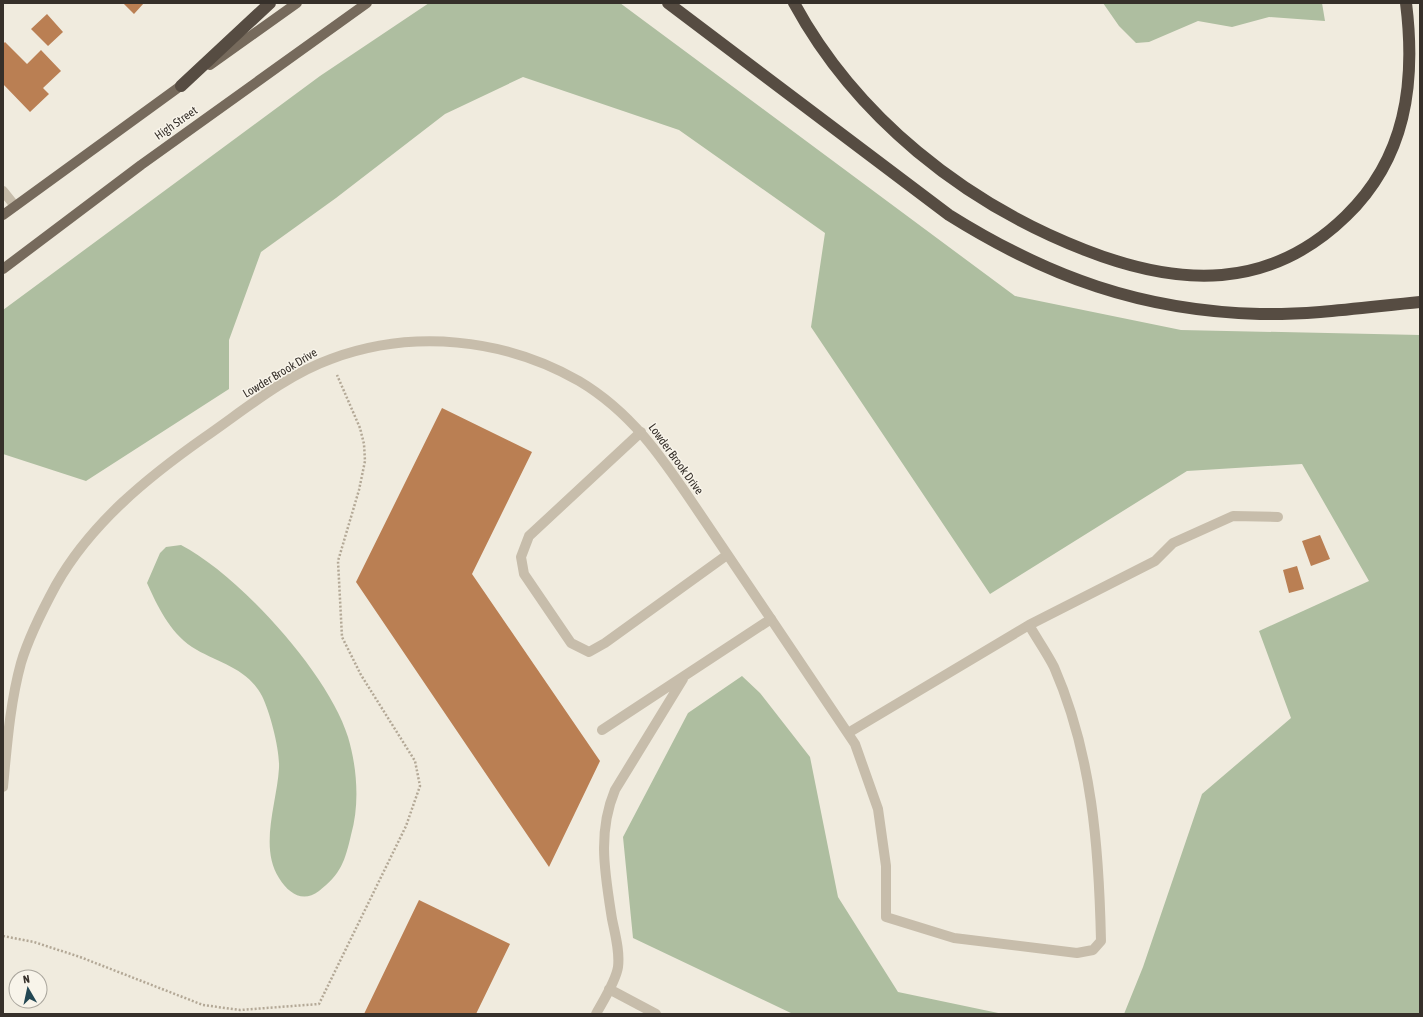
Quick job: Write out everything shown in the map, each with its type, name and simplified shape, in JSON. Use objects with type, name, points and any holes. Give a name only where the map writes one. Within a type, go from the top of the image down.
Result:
[{"type":"highway","points":[[181,86],[270,3]]},
{"type":"highway","points":[[668,3],[949,215],[986,238],[1050,270],[1096,288],[1122,295],[1178,307],[1207,311],[1286,313],[1420,302]]},
{"type":"highway","points":[[794,3],[824,51],[861,97],[912,147],[960,184],[1012,217],[1082,249],[1137,268],[1161,273],[1219,276],[1249,271],[1279,262],[1319,239],[1356,206],[1388,158],[1404,112],[1410,73],[1406,3]]},
{"type":"main road","points":[[3,215],[297,3]]},
{"type":"main road","name":"High Street","points":[[3,269],[141,164],[367,3]]},
{"type":"street","points":[[3,191],[15,206]]},
{"type":"street","name":"Lowder Brook Drive","points":[[3,787],[11,708],[21,663],[33,632],[57,583],[78,552],[110,515],[135,490],[176,457],[271,391],[330,359],[373,346],[422,341],[486,346],[507,350],[544,363],[579,381],[612,404],[655,448],[855,744],[878,809],[886,866],[886,917],[954,938],[1077,953],[1093,950],[1101,941],[1100,882],[1093,808],[1076,728],[1054,666],[1029,625]]},
{"type":"street","points":[[641,432],[529,536],[521,557],[524,574],[571,643],[589,652],[605,643],[727,555]]},
{"type":"street","points":[[848,733],[1029,625],[1155,561],[1173,543],[1233,516],[1278,517]]},
{"type":"street","points":[[602,730],[771,619]]},
{"type":"street","points":[[596,1014],[618,968],[617,944],[603,857],[603,840],[609,805],[615,790],[685,676]]},
{"type":"street","points":[[3,725],[11,708]]},
{"type":"street","points":[[609,989],[656,1014]]},
{"type":"path","points":[[3,936],[34,942],[80,957],[203,1005],[240,1010],[319,1004],[406,826],[420,786],[416,761],[361,675],[342,637],[338,561],[363,475],[364,444],[355,413],[330,359]]},
{"type":"green space","points":[[429,3],[620,3],[1015,296],[1181,330],[1420,335],[1420,1014],[1124,1014],[1143,967],[1202,794],[1291,718],[1259,631],[1369,581],[1302,464],[1187,471],[990,594],[811,327],[825,233],[679,130],[523,77],[445,114],[336,198],[261,252],[229,340],[229,389],[86,481],[3,454],[3,310],[320,76]]},
{"type":"green space","points":[[1103,3],[1322,3],[1325,21],[1269,17],[1232,27],[1198,21],[1149,42],[1136,43],[1119,26]]},
{"type":"green space","points":[[181,545],[204,559],[229,579],[254,602],[279,629],[302,656],[322,685],[338,712],[348,737],[354,761],[356,786],[356,811],[354,823],[347,852],[341,866],[332,879],[313,895],[302,896],[292,892],[283,884],[273,866],[270,853],[270,839],[278,782],[279,760],[274,731],[262,696],[256,686],[240,672],[202,653],[184,641],[165,618],[147,583],[160,553],[166,547]]},
{"type":"green space","points":[[742,676],[760,693],[810,757],[838,897],[898,992],[1003,1014],[793,1014],[633,938],[623,837],[688,713]]},
{"type":"building","points":[[123,3],[144,3],[134,14]]},
{"type":"building","points":[[47,14],[63,32],[48,46],[31,29]]},
{"type":"building","points":[[5,42],[27,64],[41,50],[61,71],[43,88],[49,94],[30,112],[3,84],[3,44]]},
{"type":"building","points":[[442,408],[532,452],[472,574],[600,761],[549,867],[356,582]]},
{"type":"building","points":[[1320,535],[1330,559],[1311,566],[1302,541]]},
{"type":"building","points":[[1297,566],[1304,589],[1289,593],[1283,570]]},
{"type":"building","points":[[419,900],[510,944],[476,1014],[364,1014]]}]
